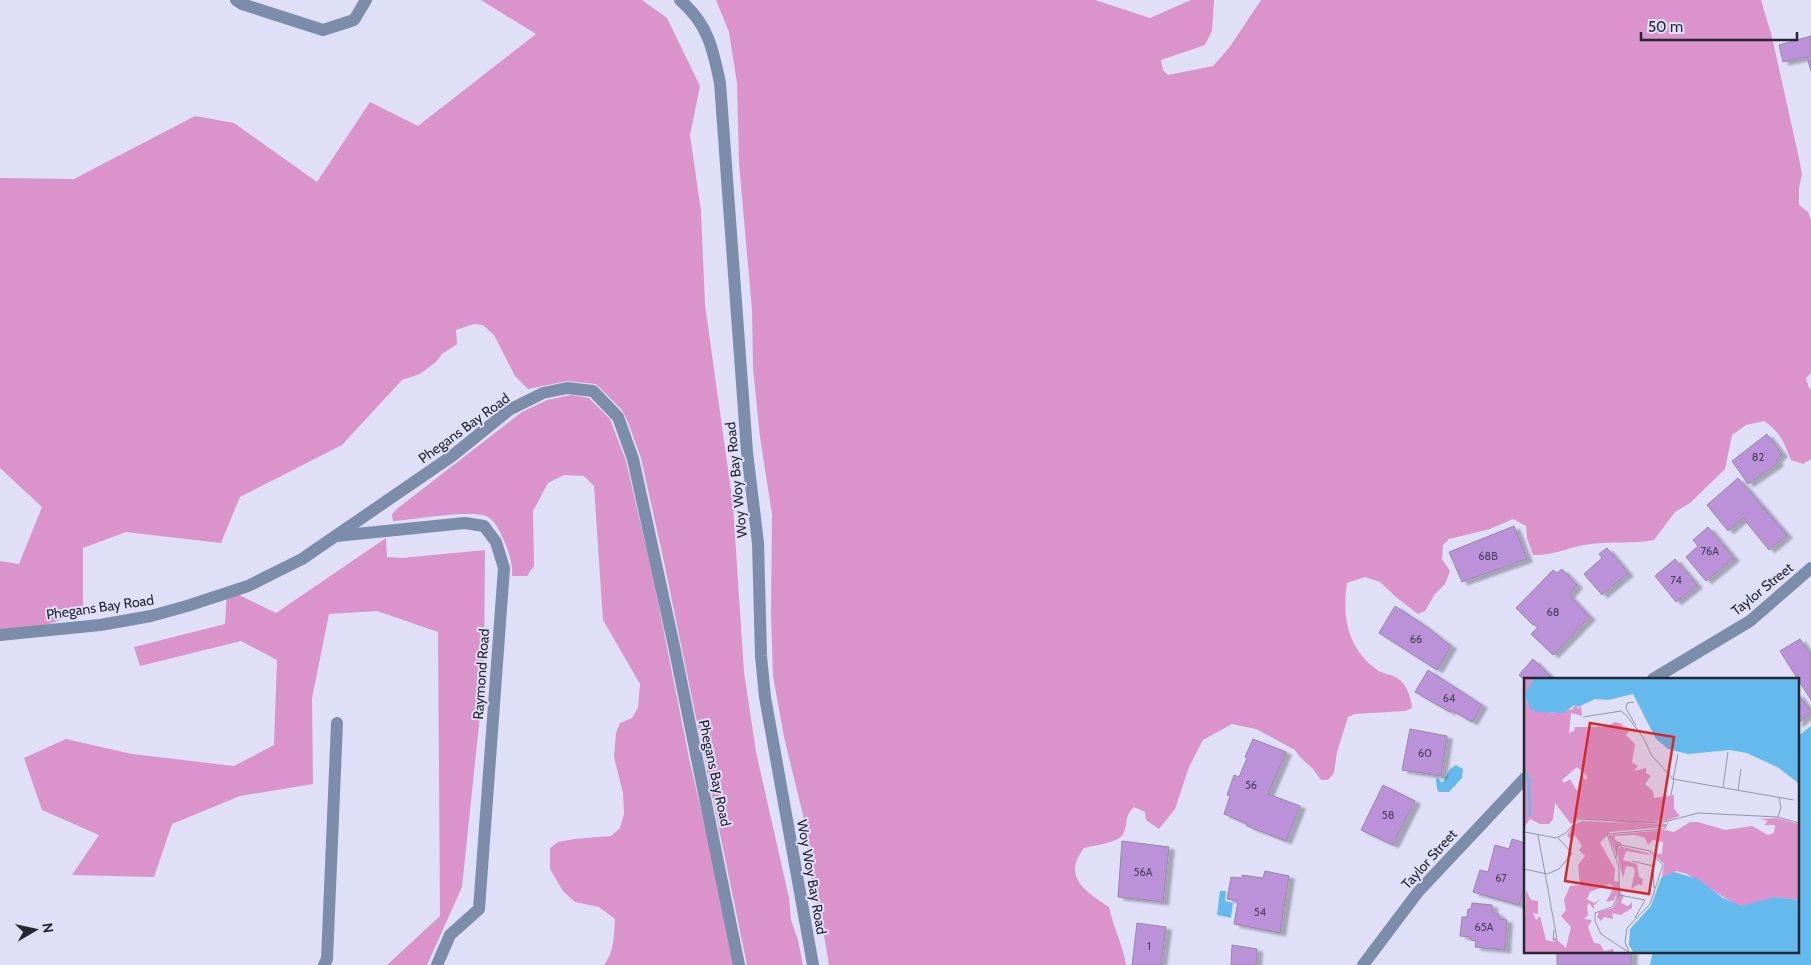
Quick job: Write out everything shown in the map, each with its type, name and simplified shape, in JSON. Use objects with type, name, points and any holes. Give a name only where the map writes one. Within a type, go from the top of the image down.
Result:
[{"type":"street","points":[[236,0],[242,4],[323,30],[354,20],[366,0]]},
{"type":"street","name":"Woy Woy Bay Road","points":[[680,0],[705,29],[713,52],[720,83],[747,452],[758,543],[761,656],[765,697],[813,965]]},
{"type":"street","name":"Phegans Bay Road","points":[[0,635],[100,625],[152,616],[248,586],[302,559],[452,456],[509,410],[543,393],[567,388],[593,392],[618,417],[633,459],[740,965]]},
{"type":"street","name":"Raymond Road","points":[[334,536],[465,523],[484,526],[496,542],[504,568],[479,909],[450,935],[437,965]]},
{"type":"street","name":"Taylor Street","points":[[1655,678],[1750,621],[1811,568]]},
{"type":"street","points":[[324,965],[327,959],[337,723]]},
{"type":"street","name":"Taylor Street","points":[[1363,965],[1420,889],[1524,779]]},
{"type":"shaded area","points":[[481,0],[642,0],[667,18],[700,86],[690,135],[701,211],[705,305],[733,505],[744,672],[756,752],[789,898],[791,920],[798,940],[803,965],[747,965],[641,458],[622,410],[596,384],[567,381],[528,389],[515,376],[494,335],[483,325],[474,324],[456,330],[457,344],[442,354],[436,362],[420,374],[402,380],[342,445],[240,497],[221,543],[126,532],[83,548],[83,612],[0,641],[0,561],[19,564],[42,507],[0,468],[0,178],[74,179],[195,116],[234,123],[317,182],[370,102],[418,126],[536,34]]},
{"type":"shaded area","points":[[716,0],[1095,0],[1150,18],[1191,0],[1214,0],[1212,31],[1205,45],[1161,60],[1163,70],[1168,75],[1213,66],[1229,48],[1261,0],[1761,0],[1772,37],[1802,174],[1799,188],[1799,205],[1808,212],[1811,220],[1811,373],[1806,378],[1811,389],[1811,459],[1803,464],[1791,460],[1781,438],[1764,421],[1746,425],[1732,435],[1725,469],[1690,503],[1675,512],[1654,540],[1591,544],[1548,554],[1533,555],[1527,538],[1526,526],[1513,519],[1490,529],[1449,539],[1443,545],[1442,559],[1450,571],[1445,584],[1435,594],[1425,611],[1418,614],[1380,582],[1365,577],[1347,583],[1346,619],[1353,641],[1366,660],[1376,669],[1395,677],[1406,687],[1412,708],[1405,711],[1355,714],[1348,717],[1337,752],[1334,773],[1328,780],[1321,780],[1295,750],[1256,729],[1232,724],[1203,740],[1189,767],[1175,809],[1159,829],[1146,820],[1145,812],[1134,807],[1127,817],[1122,836],[1101,845],[1084,848],[1078,858],[1075,867],[1079,882],[1092,895],[1109,907],[1126,965],[829,965],[823,929],[812,885],[803,815],[784,737],[773,676],[771,614],[772,514],[760,437],[753,368],[752,310],[739,163],[737,83],[729,32]]},
{"type":"shaded area","points":[[571,395],[589,398],[610,419],[626,461],[653,577],[689,758],[737,965],[604,965],[612,949],[615,919],[599,907],[575,902],[563,891],[550,869],[550,848],[558,842],[611,836],[620,828],[624,814],[623,793],[614,757],[616,733],[620,723],[632,718],[638,708],[640,684],[603,620],[594,486],[584,476],[564,475],[548,483],[533,511],[534,566],[527,576],[512,576],[511,563],[505,543],[496,525],[488,517],[456,514],[393,521],[392,514],[398,508],[522,412],[547,400]]},
{"type":"shaded area","points":[[386,538],[387,557],[402,558],[485,550],[484,677],[462,887],[427,965],[387,965],[440,916],[438,632],[377,611],[329,614],[312,698],[313,784],[240,796],[172,824],[154,877],[72,875],[99,835],[42,810],[24,758],[66,739],[132,754],[234,766],[274,745],[277,660],[241,641],[140,666],[134,647],[225,624],[227,589],[276,613]]},
{"type":"water","points":[[1811,726],[1811,965],[1650,965],[1653,952],[1798,952],[1798,736]]},
{"type":"water","points":[[1456,765],[1463,769],[1462,778],[1449,792],[1439,792],[1436,779],[1438,778],[1443,782],[1450,769]]},
{"type":"water","points":[[1220,891],[1226,891],[1225,901],[1233,903],[1231,918],[1217,915]]},
{"type":"building","points":[[1811,36],[1811,71],[1807,57],[1783,62],[1779,45]]},
{"type":"building","points":[[1767,434],[1782,454],[1776,460],[1778,463],[1748,484],[1732,461]]},
{"type":"building","points":[[1738,478],[1787,535],[1769,550],[1743,518],[1728,531],[1707,505]]},
{"type":"building","points":[[1514,526],[1527,559],[1462,582],[1449,552]]},
{"type":"building","points":[[1708,527],[1734,558],[1706,581],[1686,557],[1698,546],[1693,540]]},
{"type":"building","points":[[1607,548],[1628,573],[1602,595],[1584,574],[1602,558],[1599,554]]},
{"type":"building","points":[[1675,559],[1697,585],[1676,602],[1655,576]]},
{"type":"building","points":[[1562,569],[1577,585],[1569,595],[1590,617],[1553,655],[1531,634],[1538,627],[1532,624],[1516,608],[1553,570],[1557,573]]},
{"type":"building","points":[[1395,606],[1451,646],[1437,670],[1379,633]]},
{"type":"building","points":[[1800,639],[1811,655],[1811,700],[1798,678],[1780,651]]},
{"type":"building","points":[[1533,659],[1552,678],[1524,678],[1524,680],[1519,675]]},
{"type":"building","points":[[1428,670],[1482,705],[1472,722],[1415,692]]},
{"type":"building","points":[[1798,694],[1811,711],[1798,723]]},
{"type":"building","points":[[1410,729],[1447,736],[1441,776],[1402,770]]},
{"type":"building","points":[[1253,739],[1286,752],[1268,794],[1300,806],[1286,841],[1247,826],[1247,824],[1224,814],[1230,796],[1227,795],[1234,775],[1239,777]]},
{"type":"building","points":[[1383,785],[1415,801],[1393,845],[1361,830]]},
{"type":"building","points":[[1512,839],[1524,843],[1524,888],[1519,905],[1473,892],[1480,870],[1488,872],[1495,845],[1509,849]]},
{"type":"building","points":[[1122,841],[1169,847],[1163,902],[1118,897]]},
{"type":"building","points":[[1265,871],[1289,876],[1280,933],[1234,924],[1238,901],[1227,899],[1231,877],[1242,878],[1242,875],[1263,878]]},
{"type":"building","points":[[1472,903],[1492,905],[1492,912],[1499,914],[1499,919],[1507,920],[1505,950],[1475,947],[1476,941],[1471,940],[1470,937],[1460,936],[1462,917],[1467,917],[1468,909],[1471,909]]},
{"type":"building","points":[[1137,923],[1166,927],[1161,965],[1132,965]]},
{"type":"building","points":[[1232,945],[1257,949],[1256,965],[1231,965]]},
{"type":"building","points":[[1557,952],[1632,952],[1631,965],[1557,965]]}]
